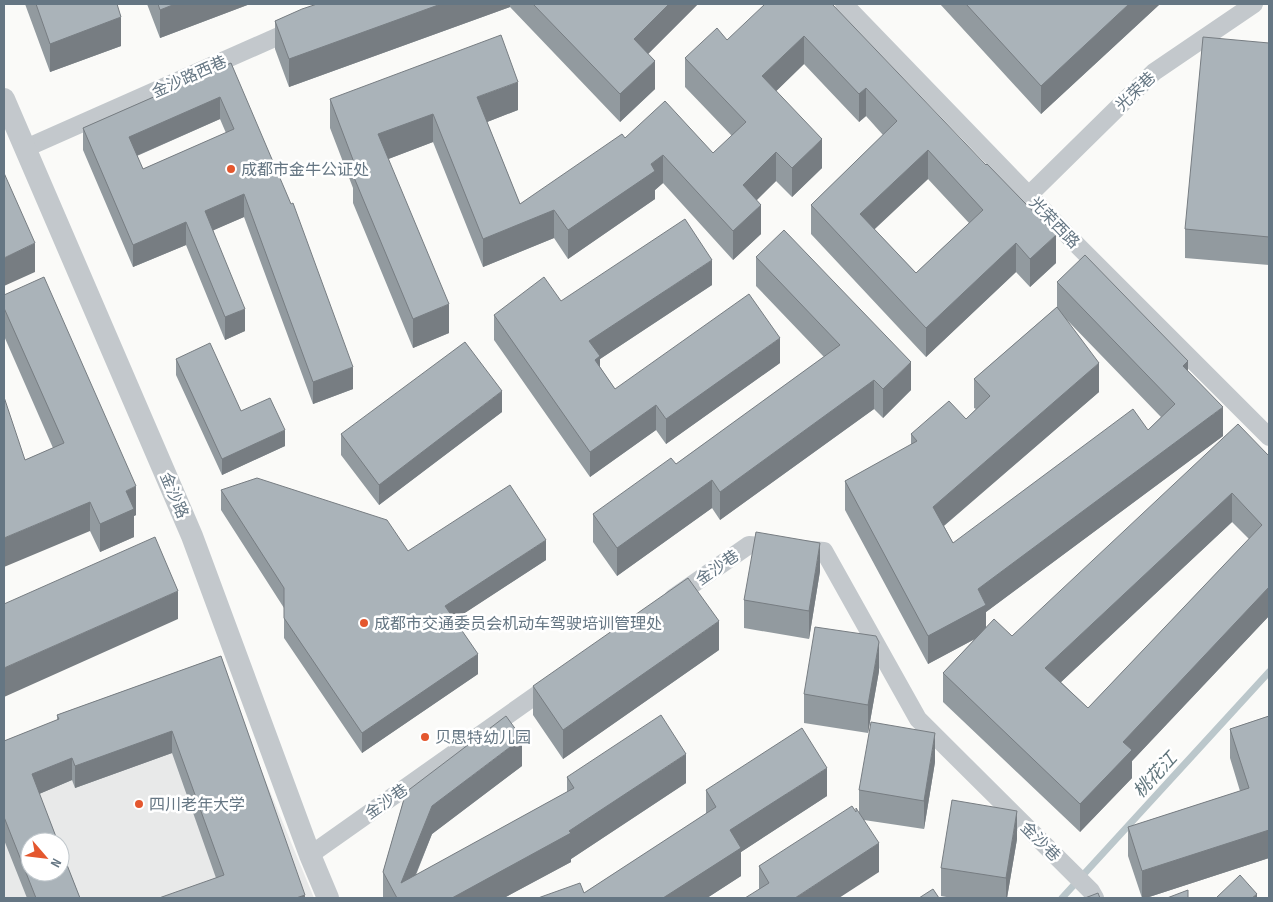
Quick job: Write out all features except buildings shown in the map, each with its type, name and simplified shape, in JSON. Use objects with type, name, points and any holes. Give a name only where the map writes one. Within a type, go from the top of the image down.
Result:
[{"type":"street","name":"光荣西路","points":[[844,4],[1029,195],[1269,437]]},
{"type":"street","name":"光荣巷","points":[[1029,195],[1154,72],[1254,4]]},
{"type":"street","name":"金沙路西巷","points":[[26,148],[315,20]]},
{"type":"street","name":"金沙路","points":[[4,99],[192,536],[228,664],[328,898]]},
{"type":"street","name":"金沙巷","points":[[659,608],[749,545],[824,551],[918,719],[1093,894]]},
{"type":"street","name":"金沙巷","points":[[310,856],[562,677]]},
{"type":"shaded area","name":"四川老年大学","points":[[222,675],[314,898],[4,898],[4,766]]},
{"type":"waterway","name":"桃花江","points":[[1062,898],[1269,672]]},
{"type":"place","name":"成都市金牛公证处","points":[[231,169]]},
{"type":"place","name":"成都市交通委员会机动车驾驶培训管理处","points":[[364,623]]},
{"type":"place","name":"贝思特幼儿园","points":[[425,737]]},
{"type":"place","name":"四川老年大学","points":[[139,804]]}]
